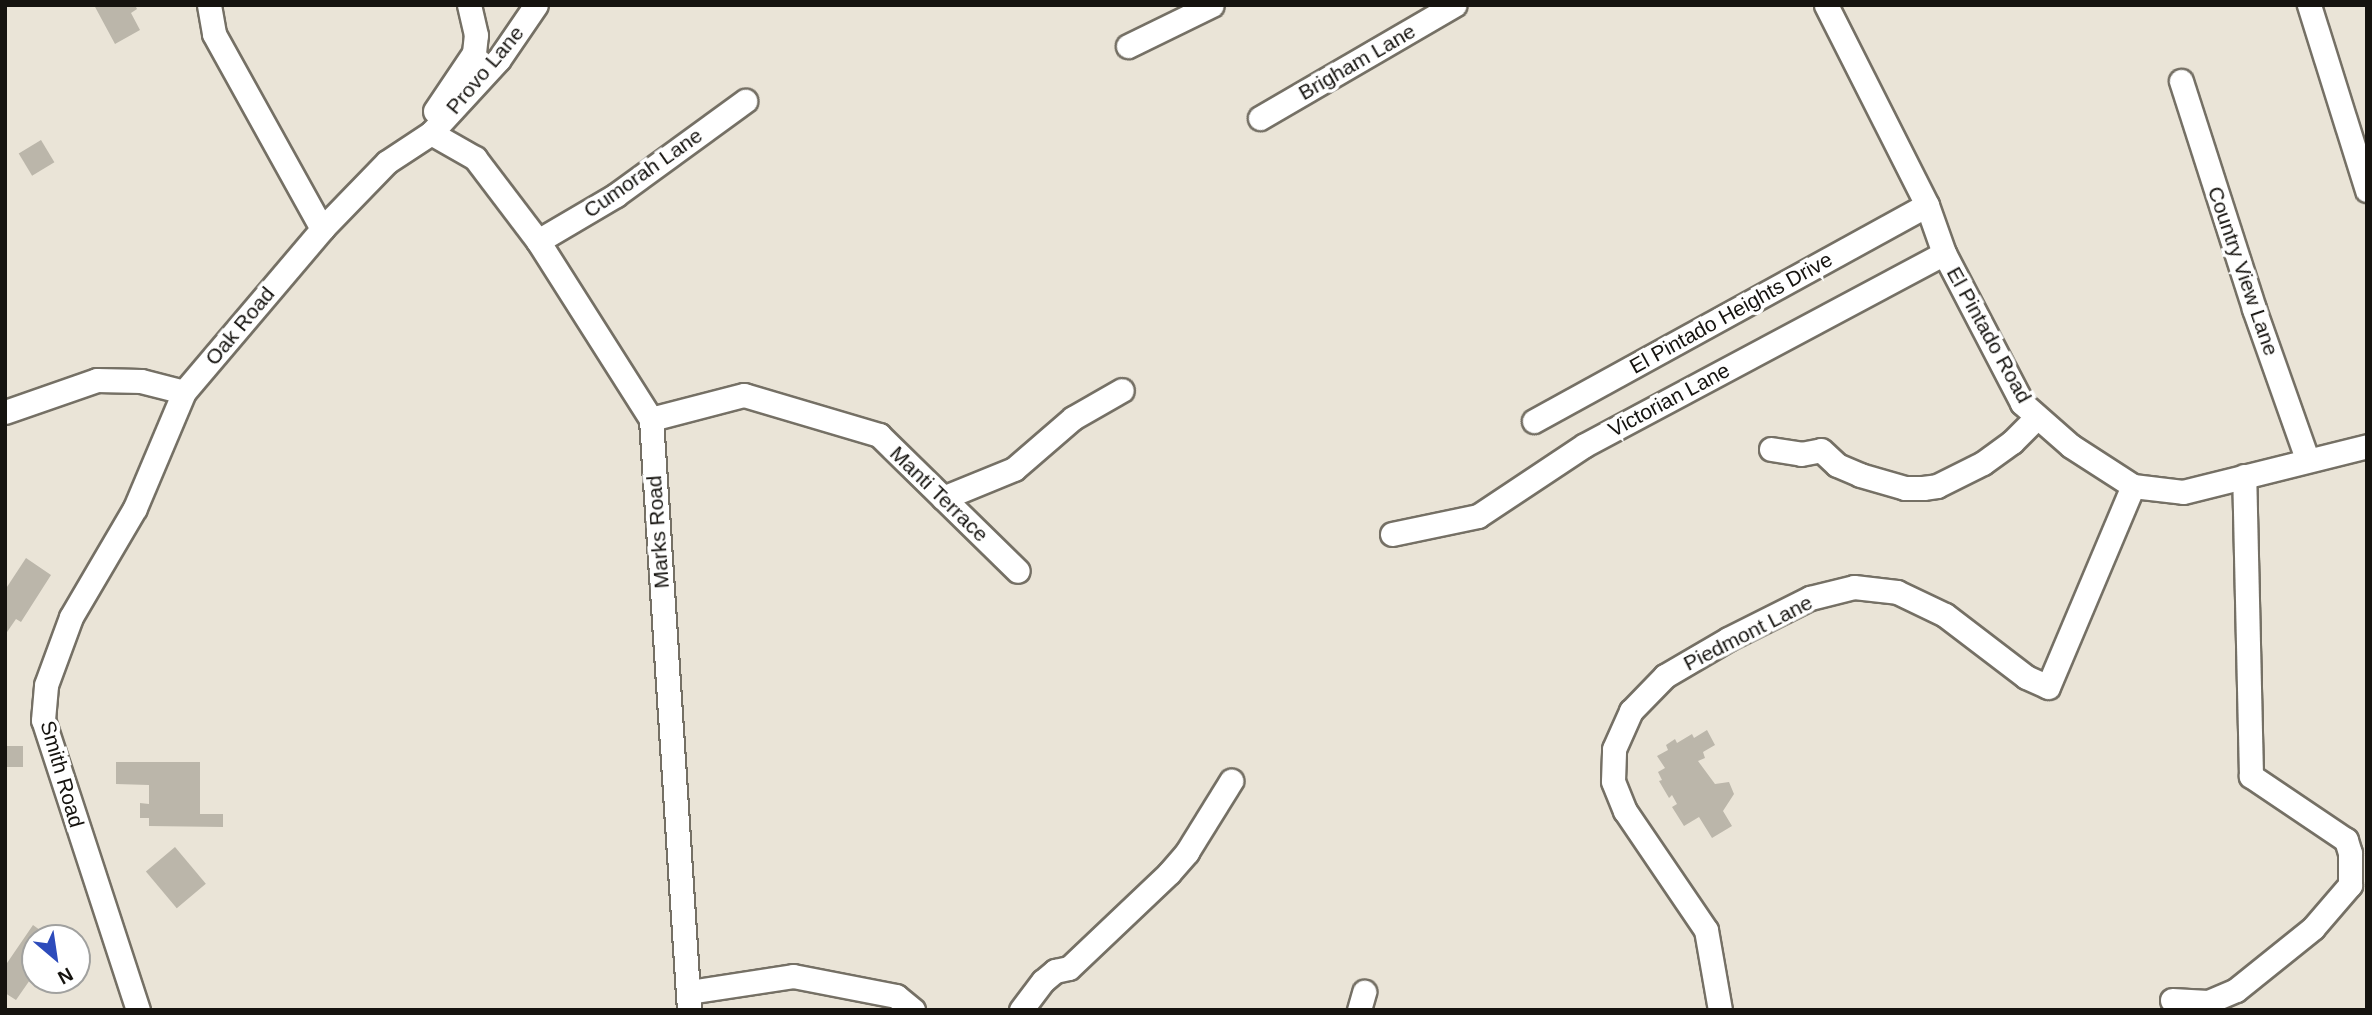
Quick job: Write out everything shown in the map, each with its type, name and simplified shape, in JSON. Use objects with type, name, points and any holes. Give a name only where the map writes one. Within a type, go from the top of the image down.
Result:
[{"type":"street","points":[[208,5],[214,34],[322,229]]},
{"type":"street","points":[[431,133],[429,119],[474,54],[476,35],[469,5]]},
{"type":"street","name":"Provo Lane","points":[[431,133],[499,59],[536,5]]},
{"type":"street","points":[[1128,46],[1212,5]]},
{"type":"street","name":"Brigham Lane","points":[[1260,118],[1454,5]]},
{"type":"street","points":[[2309,5],[2367,190]]},
{"type":"street","name":"El Pintado Road","points":[[1831,7],[1927,205],[1944,253],[2022,403],[2071,446],[2133,486],[2183,492],[2367,446]]},
{"type":"street","name":"Country View Lane","points":[[2182,81],[2254,309],[2307,459]]},
{"type":"street","name":"Cumorah Lane","points":[[538,241],[616,195],[746,101]]},
{"type":"street","name":"Oak Road","points":[[184,392],[322,229],[387,162],[431,133]]},
{"type":"street","name":"Marks Road","points":[[431,133],[475,158],[538,241],[651,419],[689,1001]]},
{"type":"street","name":"El Pintado Heights Drive","points":[[1534,421],[1927,205]]},
{"type":"street","name":"Victorian Lane","points":[[1392,534],[1478,516],[1585,445],[1944,253]]},
{"type":"street","points":[[5,412],[97,380],[141,380],[184,392]]},
{"type":"street","points":[[943,498],[1014,468],[1073,418],[1122,390]]},
{"type":"street","name":"Smith Road","points":[[138,1010],[43,720],[46,685],[71,617],[135,508],[184,392]]},
{"type":"street","name":"Manti Terrace","points":[[651,419],[744,395],[879,435],[1018,571]]},
{"type":"street","points":[[1771,449],[1801,454],[1821,450],[1837,465],[1860,475],[1905,488],[1923,488],[1937,486],[1983,463],[2012,442],[2037,417]]},
{"type":"street","points":[[2172,1000],[2208,1002],[2236,990],[2313,928],[2350,885],[2350,853],[2346,840],[2250,776],[2244,476]]},
{"type":"street","name":"Piedmont Lane","points":[[1720,1010],[1706,930],[1625,811],[1613,781],[1614,748],[1630,711],[1665,676],[1728,639],[1810,598],[1854,587],[1897,592],[1945,615],[2026,677],[2048,687],[2133,486]]},
{"type":"street","points":[[1021,1010],[1043,981],[1055,971],[1069,968],[1169,873],[1187,852],[1231,781]]},
{"type":"street","points":[[689,1001],[793,975],[896,996],[913,1010]]},
{"type":"building","points":[[94,5],[135,5],[137,9],[131,13],[140,30],[115,44]]},
{"type":"building","points":[[41,140],[54,162],[32,176],[19,153]]},
{"type":"building","points":[[26,558],[51,575],[21,622],[16,619],[5,635],[5,590]]},
{"type":"building","points":[[1707,730],[1715,745],[1703,752],[1705,758],[1698,761],[1715,784],[1729,782],[1734,794],[1723,811],[1732,826],[1712,838],[1699,817],[1684,826],[1672,807],[1677,804],[1672,795],[1669,798],[1659,781],[1662,780],[1658,772],[1665,768],[1657,756],[1668,750],[1666,745],[1675,739],[1677,743],[1692,734],[1694,738]]},
{"type":"building","points":[[5,746],[23,746],[23,767],[5,767]]},
{"type":"building","points":[[116,762],[200,762],[200,814],[223,814],[223,827],[149,826],[149,818],[140,818],[140,803],[149,804],[149,785],[116,784]]},
{"type":"building","points":[[175,847],[206,884],[177,908],[146,871]]},
{"type":"building","points":[[21,943],[21,993],[16,1000],[5,993],[5,966]]}]
